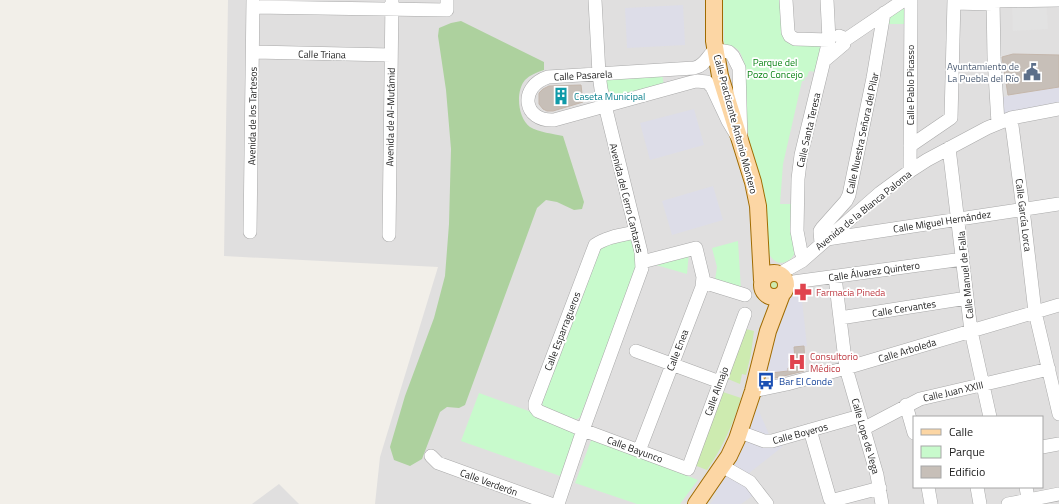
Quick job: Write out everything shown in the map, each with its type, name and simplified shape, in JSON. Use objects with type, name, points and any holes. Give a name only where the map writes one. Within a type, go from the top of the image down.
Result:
[{"type":"main road","name":"Calle Practicante Antonio Montero","points":[[696,504],[729,456],[740,432],[753,391],[768,331],[768,316],[775,283],[761,247],[755,194],[741,143],[720,76],[711,55],[714,27],[714,0]]},
{"type":"street","name":"Avenida del Cerro Cantares","points":[[558,504],[583,430],[641,271],[642,262],[605,106],[599,74],[595,0]]},
{"type":"street","points":[[786,0],[788,32],[790,36],[795,39],[829,38],[840,36],[845,40]]},
{"type":"street","name":"Calle Santa Teresa","points":[[803,260],[797,231],[798,179],[801,155],[825,60],[829,38],[827,0]]},
{"type":"street","points":[[825,60],[844,44],[845,40],[904,0]]},
{"type":"street","name":"Calle Pablo Picasso","points":[[910,171],[911,0]]},
{"type":"street","points":[[910,146],[951,118],[954,2],[1059,0]]},
{"type":"street","points":[[993,2],[994,57],[998,123]]},
{"type":"street","points":[[253,3],[447,5]]},
{"type":"street","name":"Avenida de los Tartesos","points":[[250,232],[253,3]]},
{"type":"street","name":"Avenida de Al-Mutámid","points":[[389,235],[392,4]]},
{"type":"street","name":"Calle Nuestra Señora del Pilar","points":[[824,241],[820,231],[846,201],[849,195],[873,78],[884,13]]},
{"type":"street","name":"Calle Triana","points":[[253,52],[391,55]]},
{"type":"street","name":"Calle Pasarela","points":[[711,55],[703,64],[694,68],[555,76],[540,79],[534,83],[530,90],[528,105],[539,118],[547,120],[564,117],[692,82],[702,81],[707,82],[712,87],[728,121],[741,143]]},
{"type":"street","name":"Avenida de la Blanca Paloma","points":[[775,283],[880,193],[910,171],[949,148],[998,123],[1011,118],[1059,109]]},
{"type":"street","name":"Calle García Lorca","points":[[1011,118],[1035,312],[1059,414]]},
{"type":"street","name":"Calle Manuel de Falla","points":[[949,148],[971,331],[990,416]]},
{"type":"street","name":"Calle Miguel Hernández","points":[[824,241],[1059,204]]},
{"type":"street","name":"Calle Esparragueros","points":[[583,430],[538,411],[535,407],[535,403],[595,245],[606,239],[636,232]]},
{"type":"street","points":[[642,262],[696,248],[703,282],[745,295]]},
{"type":"street","name":"Calle Álvarez Quintero","points":[[775,283],[835,277],[963,259]]},
{"type":"street","name":"Calle Lope de Vega","points":[[835,277],[846,368],[877,475],[882,504]]},
{"type":"street","name":"Calle Enea","points":[[640,451],[671,364],[703,282]]},
{"type":"street","name":"Calle Cervantes","points":[[840,318],[967,298]]},
{"type":"street","name":"Calle Arboleda","points":[[753,391],[846,368],[1059,305]]},
{"type":"street","name":"Calle Almajo","points":[[688,469],[745,314]]},
{"type":"street","points":[[636,351],[720,382]]},
{"type":"street","name":"Calle Juan XXIII","points":[[861,422],[927,397],[1049,370]]},
{"type":"street","points":[[906,406],[913,430]]},
{"type":"street","name":"Calle Boyeros","points":[[740,432],[768,441],[810,430],[861,422]]},
{"type":"street","name":"Calle Bayunco","points":[[583,430],[688,469]]},
{"type":"street","points":[[810,430],[830,499],[832,500],[880,488]]},
{"type":"street","points":[[1043,447],[1059,444]]},
{"type":"street","name":"Calle Verderón","points":[[431,456],[438,463],[551,504]]},
{"type":"street","points":[[722,466],[750,482],[767,504]]},
{"type":"street","points":[[928,488],[931,504]]},
{"type":"street","points":[[977,488],[980,504]]},
{"type":"street","points":[[1026,488],[1029,502]]},
{"type":"street","points":[[1008,504],[1029,502],[1059,494]]},
{"type":"shaded area","points":[[228,0],[1059,0],[1059,504],[375,504],[380,457],[438,267],[224,256]]},
{"type":"shaded area","points":[[1046,0],[1048,29],[1013,31],[1012,1]]},
{"type":"shaded area","points":[[683,5],[685,45],[627,48],[625,8]]},
{"type":"shaded area","points":[[1059,87],[1059,109],[998,123],[997,98]]},
{"type":"shaded area","points":[[694,109],[704,145],[650,160],[640,123]]},
{"type":"shaded area","points":[[713,186],[723,220],[672,235],[662,201]]},
{"type":"shaded area","points":[[800,282],[807,346],[794,347],[795,359],[789,359],[790,368],[788,368],[788,371],[757,375],[784,291]]},
{"type":"shaded area","points":[[748,409],[758,409],[772,441],[780,439],[782,447],[743,478],[758,492],[741,504],[710,504],[718,493],[708,486]]},
{"type":"shaded area","points":[[279,484],[299,504],[252,504]]},
{"type":"green space","name":"Parque del Pozo Concejo","points":[[723,0],[782,0],[785,33],[821,45],[817,72],[809,71],[807,77],[805,77],[804,81],[802,81],[783,164],[780,204],[792,204],[795,252],[790,260],[781,263],[775,261],[767,250],[748,133],[744,62],[736,48],[724,44]]},
{"type":"green space","points":[[906,5],[907,24],[885,24],[886,20]]},
{"type":"green space","points":[[461,21],[544,62],[544,70],[529,77],[522,85],[519,105],[523,118],[530,127],[542,132],[563,136],[584,202],[582,209],[574,210],[557,202],[546,200],[537,208],[465,405],[459,408],[447,407],[440,412],[422,459],[410,466],[394,460],[390,447],[405,396],[434,318],[445,276],[449,224],[451,149],[446,90],[438,36],[439,28]]},
{"type":"green space","points":[[662,74],[664,85],[614,99],[609,96],[606,84],[607,78]]},
{"type":"green space","points":[[629,239],[633,241],[638,265],[580,417],[574,421],[542,408],[543,401],[595,257],[602,246]]},
{"type":"green space","points":[[738,241],[741,290],[715,280],[717,267],[712,248]]},
{"type":"green space","points":[[689,252],[687,274],[656,265]]},
{"type":"green space","points":[[771,278],[777,278],[781,282],[781,288],[777,292],[771,292],[767,288],[767,282]]},
{"type":"green space","points":[[746,329],[754,331],[746,375],[742,374],[740,384],[728,379]]},
{"type":"green space","points":[[723,392],[741,398],[727,435],[707,470],[694,465]]},
{"type":"green space","points":[[479,393],[534,413],[576,432],[560,476],[461,441]]},
{"type":"green space","points":[[592,438],[698,480],[680,504],[637,504],[575,483]]},
{"type":"building","name":"Ayuntamiento de La Puebla del Río","points":[[1013,54],[1059,55],[1059,87],[1008,95],[1002,57]]},
{"type":"building","name":"Caseta Municipal","points":[[581,85],[583,102],[553,111],[543,109],[539,104],[539,93],[549,86]]},
{"type":"building","name":"Consultorio Médico","points":[[804,346],[804,371],[771,379],[771,373],[788,371],[788,368],[790,368],[789,359],[795,359],[794,347]]},
{"type":"place","name":"Ayuntamiento de La Puebla del Río","points":[[1032,72]]},
{"type":"place","name":"Caseta Municipal","points":[[561,96]]},
{"type":"place","name":"Farmacia Pineda","points":[[803,292]]},
{"type":"place","name":"Consultorio Médico","points":[[797,362]]},
{"type":"place","name":"Bar El Conde","points":[[766,381]]}]
